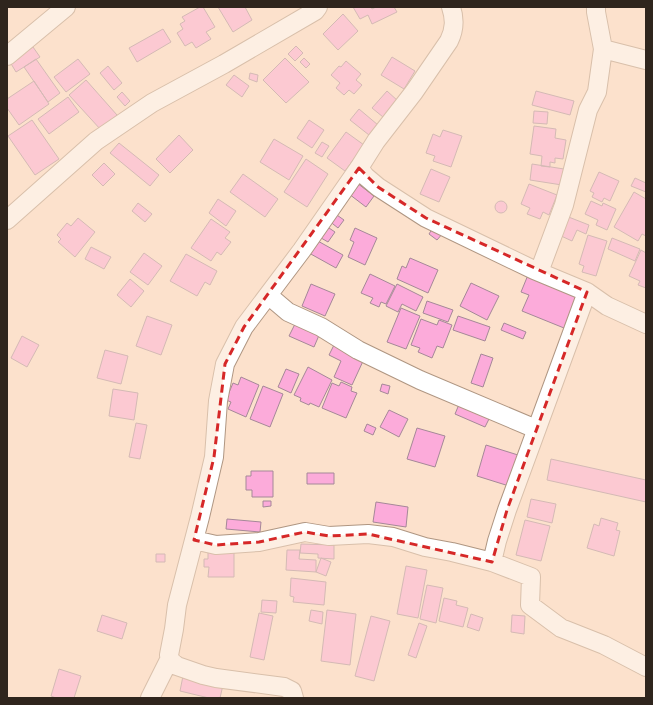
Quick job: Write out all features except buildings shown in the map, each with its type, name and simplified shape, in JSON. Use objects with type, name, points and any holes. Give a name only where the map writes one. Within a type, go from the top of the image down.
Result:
[{"type":"street","points":[[7,56],[66,7]]},
{"type":"street","points":[[7,220],[96,141],[152,103],[237,56],[318,7]]},
{"type":"street","points":[[294,698],[292,691],[284,686],[216,678],[203,675],[177,666],[171,661],[169,655],[177,605],[214,457],[218,401],[224,364],[244,327],[306,243],[359,168],[376,141],[414,92],[450,41],[454,26],[451,7]]},
{"type":"street","points":[[539,272],[564,205],[588,110],[597,92],[603,48],[596,7]]},
{"type":"street","points":[[603,48],[646,60]]},
{"type":"street","points":[[359,168],[365,176],[378,187],[426,218],[539,272],[587,292],[607,306],[646,324]]},
{"type":"street","points":[[492,562],[507,510],[587,292]]},
{"type":"street","points":[[268,295],[288,312],[321,327],[358,350],[420,380],[536,430]]},
{"type":"street","points":[[194,540],[216,545],[260,542],[305,532],[329,536],[368,534],[393,538],[424,547],[492,562],[531,577],[530,605],[561,628],[604,645],[646,667]]},
{"type":"street","points":[[150,698],[170,658]]},
{"type":"highlighted area","points":[[359,168],[378,187],[426,218],[587,292],[507,510],[492,562],[368,534],[329,536],[305,532],[259,542],[216,545],[194,540],[214,457],[225,364],[244,327]]}]
